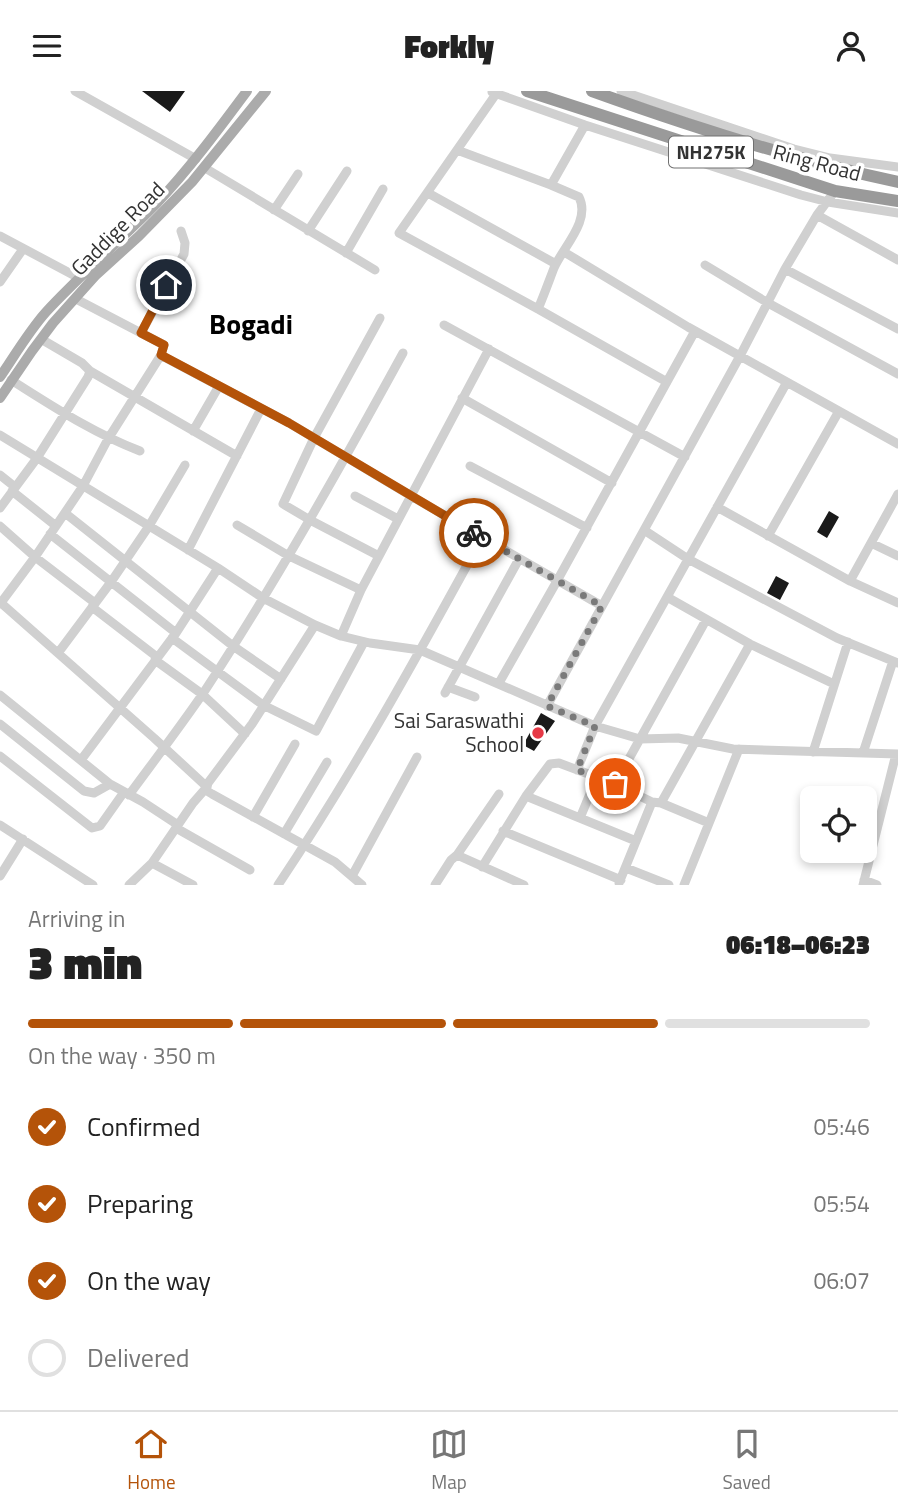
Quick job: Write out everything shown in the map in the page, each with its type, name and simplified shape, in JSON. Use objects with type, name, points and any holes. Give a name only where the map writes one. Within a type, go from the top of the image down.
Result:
[{"type":"highway","name":"Ring Road","points":[[527,91],[831,197],[898,201]]},
{"type":"highway","name":"Ring Road","points":[[595,92],[671,119],[822,165],[898,183]]},
{"type":"main road","name":"Gaddige Road","points":[[0,398],[6,379],[5,358],[79,278],[137,224],[196,159],[247,91]]},
{"type":"main road","name":"Gaddige Road","points":[[6,379],[96,275],[139,236],[205,168],[266,91]]},
{"type":"street","points":[[75,91],[196,159]]},
{"type":"street","points":[[621,91],[794,149],[830,158],[898,167]]},
{"type":"street","points":[[667,382],[399,233],[457,150],[493,92],[756,181],[898,213]]},
{"type":"street","points":[[551,185],[586,125]]},
{"type":"street","points":[[457,150],[579,197],[583,210],[576,229],[556,264],[538,309]]},
{"type":"street","points":[[205,168],[375,270]]},
{"type":"street","points":[[308,231],[347,171]]},
{"type":"street","points":[[274,210],[298,174]]},
{"type":"street","points":[[346,253],[383,189]]},
{"type":"street","points":[[428,193],[556,264]]},
{"type":"street","points":[[547,706],[785,269],[817,215],[831,197]]},
{"type":"street","points":[[817,215],[898,260]]},
{"type":"street","points":[[141,333],[184,254],[185,243],[181,231]]},
{"type":"street","points":[[0,236],[79,278]]},
{"type":"street","points":[[0,282],[23,249]]},
{"type":"street","points":[[564,252],[695,331],[898,443]]},
{"type":"street","points":[[705,265],[768,303],[898,374]]},
{"type":"street","points":[[785,269],[898,328]]},
{"type":"street","points":[[76,299],[164,345],[161,355],[108,439],[83,486],[0,603],[164,747],[212,795],[335,862],[362,885]]},
{"type":"street","points":[[379,556],[283,504],[314,438],[380,318]]},
{"type":"street","points":[[444,325],[685,457]]},
{"type":"street","points":[[499,683],[695,331]]},
{"type":"street","points":[[41,339],[82,363],[90,371],[237,456]]},
{"type":"street","points":[[341,636],[361,590],[489,349]]},
{"type":"street","points":[[0,756],[92,828],[100,826],[164,747],[217,671],[289,556],[403,353]]},
{"type":"street","points":[[161,355],[314,438],[602,606]]},
{"type":"street","points":[[0,508],[37,458],[90,371]]},
{"type":"street","points":[[6,379],[108,439],[140,451]]},
{"type":"street","points":[[577,770],[595,726],[787,382]]},
{"type":"street","points":[[193,431],[219,386]]},
{"type":"street","points":[[462,398],[612,483]]},
{"type":"street","points":[[188,550],[261,409]]},
{"type":"street","points":[[768,536],[839,411]]},
{"type":"street","points":[[0,435],[263,598],[341,636],[420,650],[595,726],[640,739],[678,738],[739,749],[897,754],[864,883],[877,885]]},
{"type":"street","points":[[58,653],[149,526],[185,465]]},
{"type":"street","points":[[470,466],[587,528]]},
{"type":"street","points":[[0,475],[53,530],[217,671],[263,705],[316,731],[364,642]]},
{"type":"street","points":[[355,496],[398,519]]},
{"type":"street","points":[[850,581],[897,497]]},
{"type":"street","points":[[717,507],[850,581],[898,603]]},
{"type":"street","points":[[65,513],[233,646],[281,679]]},
{"type":"street","points":[[237,525],[289,556],[361,590]]},
{"type":"street","points":[[0,526],[156,659],[202,694],[245,734]]},
{"type":"street","points":[[644,530],[688,558],[837,638],[896,662],[863,753]]},
{"type":"street","points":[[278,885],[326,812],[482,538]]},
{"type":"street","points":[[871,543],[898,556]]},
{"type":"street","points":[[475,697],[446,690],[519,559]]},
{"type":"street","points":[[81,760],[174,635],[218,568]]},
{"type":"street","points":[[667,597],[750,644],[834,684]]},
{"type":"street","points":[[615,784],[706,620]]},
{"type":"street","points":[[129,885],[152,863],[245,734],[315,625]]},
{"type":"street","points":[[813,752],[848,642]]},
{"type":"street","points":[[503,831],[620,882],[636,841],[656,802],[696,741],[750,644]]},
{"type":"street","points":[[0,695],[110,784],[144,802],[177,827],[250,870]]},
{"type":"street","points":[[0,724],[84,791],[94,793],[110,784]]},
{"type":"street","points":[[253,817],[295,744]]},
{"type":"street","points":[[684,885],[739,749]]},
{"type":"street","points":[[352,876],[417,757]]},
{"type":"street","points":[[284,834],[327,762]]},
{"type":"street","points":[[482,867],[526,796],[550,764],[559,763],[597,777],[709,823]]},
{"type":"street","points":[[580,818],[597,777]]},
{"type":"street","points":[[435,885],[499,794]]},
{"type":"street","points":[[526,796],[636,841]]},
{"type":"street","points":[[0,825],[93,885]]},
{"type":"street","points":[[0,876],[23,839]]},
{"type":"street","points":[[457,855],[524,885]]},
{"type":"street","points":[[152,863],[193,885]]},
{"type":"street","points":[[626,868],[669,885]]},
{"type":"building","points":[[142,91],[185,91],[170,112]]},
{"type":"building","points":[[829,511],[839,517],[827,538],[817,532]]},
{"type":"building","points":[[776,576],[789,583],[780,600],[767,593]]},
{"type":"building","name":"Sai Saraswathi School","points":[[541,713],[555,721],[534,751],[523,745]]},
{"type":"way so far","points":[[474,533],[602,606],[547,706],[595,726],[577,770],[615,784]]},
{"type":"place","name":"Sai Saraswathi School","points":[[538,733]]},
{"type":"district","name":"Bogadi","points":[[251,324]]},
{"type":"route","points":[[166,285],[141,333],[164,345],[161,355],[289,423],[474,533]]}]
